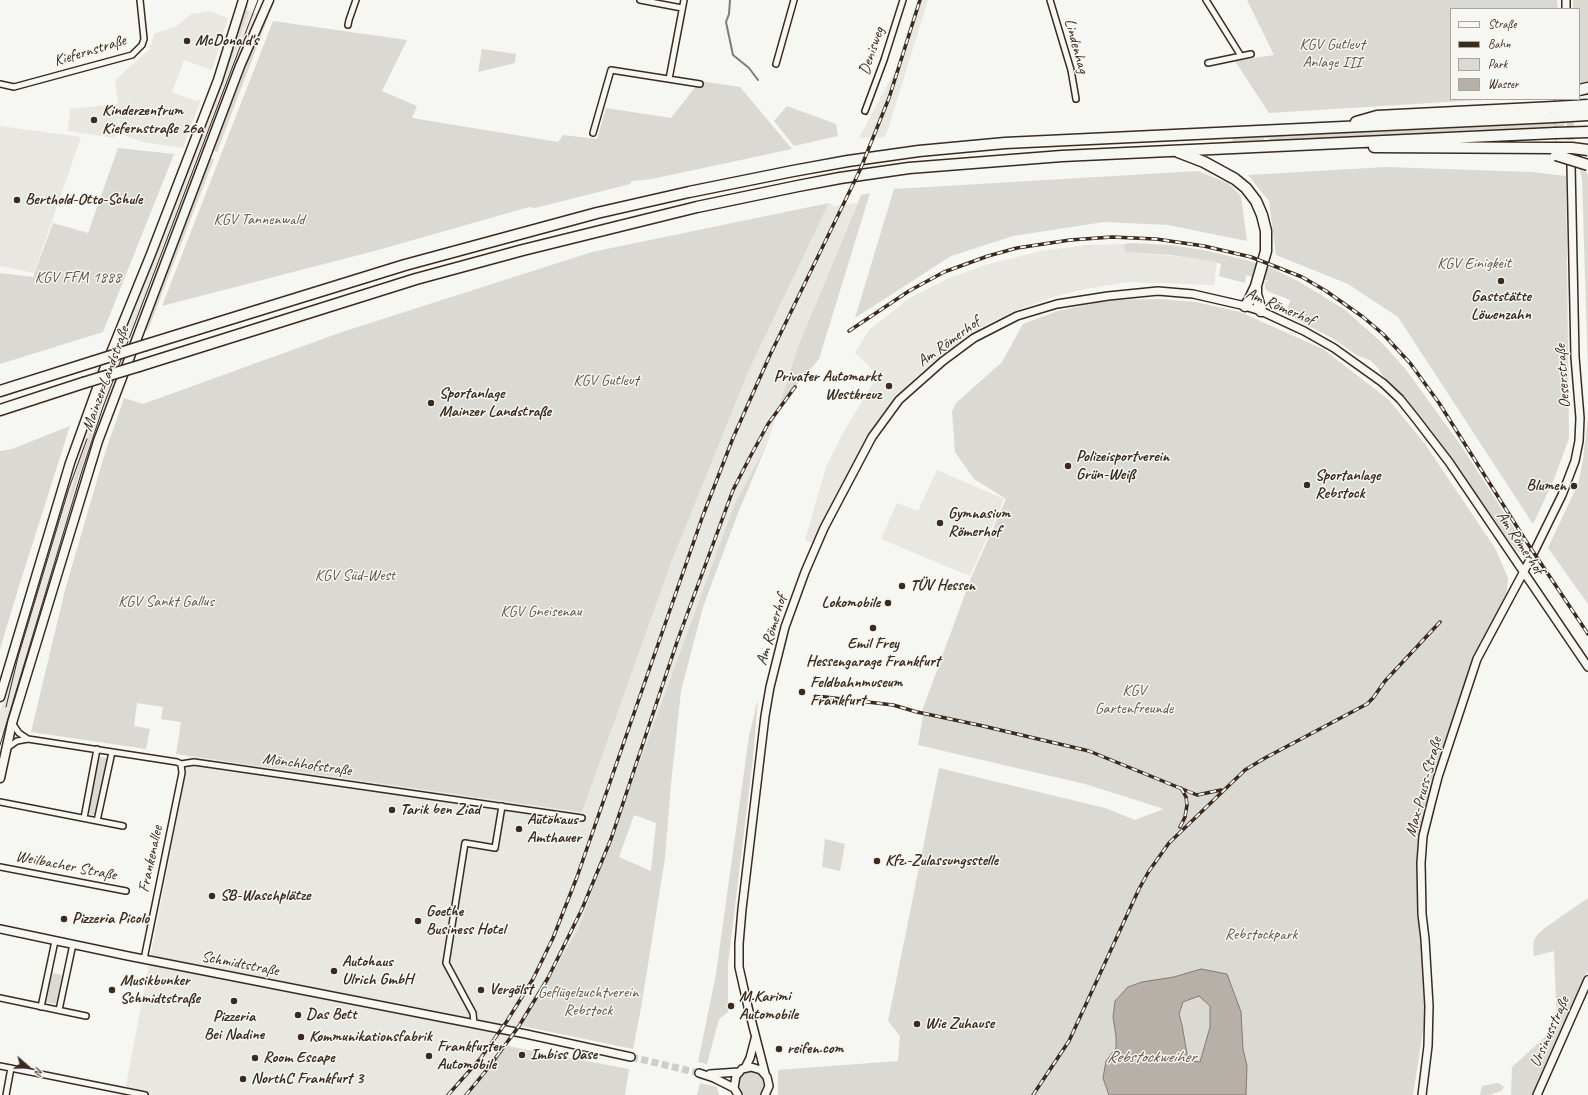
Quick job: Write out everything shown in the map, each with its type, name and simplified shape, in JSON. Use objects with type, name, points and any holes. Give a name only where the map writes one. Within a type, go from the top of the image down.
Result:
[{"type":"highway","points":[[1554,112],[1588,104]]},
{"type":"highway","points":[[0,391],[398,267],[597,213],[674,195],[793,171],[913,152],[1005,143],[1342,126],[1377,116],[1554,112],[1588,115]]},
{"type":"highway","points":[[0,410],[416,279],[515,252],[647,219],[798,186],[909,168],[1046,157],[1588,132]]},
{"type":"highway","points":[[1300,145],[1506,148],[1556,152],[1588,165]]},
{"type":"highway","points":[[1556,152],[1572,148],[1588,150]]},
{"type":"highway","points":[[1174,150],[1204,162],[1225,173],[1246,188],[1256,201],[1264,222],[1266,241],[1263,263],[1256,286],[1249,301],[1244,306]]},
{"type":"highway","points":[[1256,286],[1256,294],[1261,311]]},
{"type":"main road","name":"Mainzer Landstraße","points":[[0,696],[70,463],[101,377],[151,254],[218,80],[243,0]]},
{"type":"main road","name":"Mainzer Landstraße","points":[[0,778],[12,723],[85,480],[108,413],[240,66],[269,0]]},
{"type":"main road","name":"Oeserstraße","points":[[1523,572],[1562,495],[1575,460],[1579,441],[1580,418],[1575,357],[1571,165]]},
{"type":"main road","name":"Am Römerhof","points":[[765,1095],[769,1086],[769,1080],[755,1033],[739,967],[739,944],[756,782],[770,687],[785,627],[805,572],[824,528],[872,437],[899,400],[943,361],[974,338],[1017,316],[1057,304],[1108,296],[1158,291],[1193,294],[1244,306],[1261,311],[1304,331],[1334,348],[1383,383],[1400,399],[1449,462],[1588,667]]},
{"type":"main road","name":"Max-Pruss-Straße","points":[[1422,1095],[1428,1046],[1429,1006],[1426,939],[1422,914],[1421,890],[1423,836],[1438,777],[1477,659],[1523,572]]},
{"type":"main road","name":"Schmidtstraße","points":[[0,929],[631,1057]]},
{"type":"main road","name":"Ursinusstraße","points":[[1537,1095],[1588,980]]},
{"type":"main road","name":"Am Römerhof","points":[[736,1092],[734,1082],[754,1047],[755,1033]]},
{"type":"main road","points":[[736,1092],[725,1082],[700,1073],[717,1074],[756,1067],[766,1073]]},
{"type":"street","name":"Kiefernstraße","points":[[0,84],[14,87],[132,55],[142,45],[144,39],[140,0]]},
{"type":"street","points":[[348,25],[356,0]]},
{"type":"street","points":[[640,0],[682,8]]},
{"type":"street","points":[[669,79],[684,0]]},
{"type":"street","points":[[776,64],[794,0]]},
{"type":"street","name":"Denisweg","points":[[865,111],[884,60],[903,0]]},
{"type":"street","name":"Lindenhag","points":[[1050,0],[1069,63],[1076,99]]},
{"type":"street","points":[[1206,0],[1241,56]]},
{"type":"street","points":[[1208,62],[1251,54]]},
{"type":"street","points":[[593,133],[611,70],[700,84]]},
{"type":"street","points":[[12,723],[19,733],[28,739]]},
{"type":"street","name":"Mönchhofstraße","points":[[7,748],[17,741],[28,739],[97,749],[181,764],[194,762],[582,818]]},
{"type":"street","points":[[84,818],[97,749]]},
{"type":"street","points":[[97,821],[112,752]]},
{"type":"street","name":"Frankenallee","points":[[144,958],[182,772],[181,764]]},
{"type":"street","points":[[0,802],[122,826]]},
{"type":"street","points":[[474,1024],[473,1013],[446,963],[465,843],[495,848],[502,806]]},
{"type":"street","name":"Weilbacher Straße","points":[[0,866],[126,891]]},
{"type":"street","points":[[41,1007],[55,941]]},
{"type":"street","points":[[60,1010],[73,944]]},
{"type":"street","points":[[0,998],[86,1016]]},
{"type":"street","points":[[0,1066],[145,1095]]},
{"type":"street","points":[[6,1095],[11,1068]]},
{"type":"shaded area","points":[[917,0],[928,0],[885,137],[859,138],[896,69]]},
{"type":"shaded area","points":[[209,11],[228,18],[212,70],[184,60],[172,92],[196,101],[201,99],[183,148],[143,142],[121,134],[118,110],[118,135],[115,135],[115,138],[68,131],[70,109],[118,104],[115,80],[151,48],[147,47],[152,44],[154,34],[176,26],[192,14]]},
{"type":"shaded area","points":[[249,11],[256,14],[109,400],[81,481],[5,733],[0,732],[0,711],[69,485],[90,424],[88,423],[216,100]]},
{"type":"shaded area","points":[[0,126],[81,137],[34,273],[0,266]]},
{"type":"shaded area","points":[[829,203],[835,206],[857,203],[799,344],[767,444],[735,503],[578,929],[522,1026],[469,1095],[124,1095],[189,756],[582,811],[671,563],[748,372]]},
{"type":"shaded area","name":"Privater Automarkt Westkreuz","points":[[1124,244],[1125,252],[1217,260],[1214,285],[1128,282],[1085,289],[1053,297],[1014,311],[968,336],[918,375],[896,397],[874,426],[827,513],[813,543],[805,540],[826,467],[843,433],[878,375],[855,353],[869,330],[911,297],[949,278],[985,265],[1041,251],[1086,245]]},
{"type":"shaded area","name":"Gymnasium Römerhof","points":[[937,470],[1004,499],[970,576],[881,539],[897,503],[918,511]]},
{"type":"green space","name":"KGV Gutleut Anlage III","points":[[1247,0],[1557,0],[1558,8],[1450,8],[1450,100],[1480,100],[1269,113],[1235,61],[1274,55]]},
{"type":"green space","points":[[1573,0],[1588,0],[1588,84],[1580,85],[1580,8],[1573,8]]},
{"type":"green space","points":[[246,5],[248,6],[246,10],[249,11],[227,71],[226,70]]},
{"type":"green space","points":[[267,14],[269,15],[217,152],[213,150],[214,145]]},
{"type":"green space","name":"KGV Tannenwald","points":[[273,21],[407,40],[382,91],[417,106],[412,118],[558,142],[563,135],[597,139],[606,108],[671,118],[700,81],[740,87],[792,149],[652,179],[632,181],[630,184],[535,208],[529,207],[378,250],[162,306]]},
{"type":"green space","points":[[482,49],[516,54],[515,63],[478,72]]},
{"type":"green space","points":[[787,106],[836,124],[838,136],[794,146],[774,121]]},
{"type":"green space","points":[[1565,123],[1564,126],[1269,141],[1269,138],[1264,138],[1264,141],[1232,143],[1233,138]]},
{"type":"green space","name":"KGV FFM 1888","points":[[118,148],[174,154],[103,332],[0,364],[0,273],[33,277],[53,223],[88,233]]},
{"type":"green space","points":[[209,159],[214,159],[148,330],[142,332]]},
{"type":"green space","name":"KGV Einigkeit","points":[[1386,167],[1532,172],[1566,176],[1569,438],[1555,477],[1533,524],[1398,317],[1348,284],[1276,255],[1269,201],[1248,175]]},
{"type":"green space","points":[[1580,170],[1588,173],[1588,374],[1582,178]]},
{"type":"green space","points":[[1198,171],[1228,183],[1241,196],[1247,241],[1168,225],[1104,222],[1013,236],[951,256],[855,318],[894,189]]},
{"type":"green space","points":[[870,193],[819,359],[795,387],[777,412],[799,344],[861,195]]},
{"type":"green space","points":[[829,203],[748,372],[671,563],[582,812],[176,754],[181,722],[161,719],[163,707],[137,703],[134,726],[150,729],[146,749],[31,732],[65,590],[105,453],[124,398],[143,404],[342,332],[592,252]]},
{"type":"green space","points":[[1124,244],[1171,245],[1203,250],[1250,261],[1275,270],[1298,281],[1344,309],[1379,340],[1404,367],[1460,444],[1524,544],[1525,551],[1521,553],[1516,550],[1433,433],[1386,380],[1378,368],[1370,360],[1358,356],[1332,338],[1286,314],[1290,300],[1265,289],[1265,282],[1269,281],[1246,275],[1245,283],[1219,276],[1221,264],[1213,261],[1170,255],[1125,252]]},
{"type":"green space","points":[[1159,299],[1196,302],[1240,312],[1323,349],[1389,400],[1425,444],[1495,548],[1508,578],[1506,597],[1474,658],[1462,701],[1433,781],[1420,834],[1417,880],[1427,1006],[1413,1095],[778,1095],[778,1070],[898,1061],[900,1036],[888,1021],[939,768],[1105,808],[1135,820],[1164,809],[1085,784],[918,745],[923,716],[922,711],[971,578],[1006,499],[974,479],[955,452],[952,411],[956,403],[1002,362],[1023,324],[1058,311],[1109,300]]},
{"type":"green space","points":[[103,400],[71,499],[77,471]]},
{"type":"green space","points":[[1588,416],[1588,604],[1548,548],[1578,484],[1583,460]]},
{"type":"green space","points":[[70,426],[0,649],[0,451],[12,449]]},
{"type":"green space","name":"Geflügelzuchtverein Rebstock","points":[[767,444],[738,513],[703,607],[681,691],[665,858],[633,1049],[522,1026],[578,929],[735,503]],"holes":[[[634,815],[656,823],[651,871],[619,857]]]},
{"type":"green space","points":[[758,699],[753,758],[728,964],[728,1012],[719,1019],[707,1064],[698,1062],[716,974],[749,736]]},
{"type":"green space","points":[[100,757],[107,758],[108,762],[98,812],[91,815],[87,811],[97,760]]},
{"type":"green space","points":[[825,839],[845,844],[840,871],[822,867]]},
{"type":"green space","points":[[1588,898],[1588,971],[1533,1095],[1511,1095],[1512,1067],[1557,1026],[1554,951],[1534,956],[1534,940],[1546,927]]},
{"type":"green space","points":[[52,973],[62,975],[56,1004],[46,1002]]},
{"type":"green space","points":[[507,1046],[629,1069],[625,1095],[469,1095]]},
{"type":"green space","points":[[747,1072],[757,1072],[764,1079],[764,1089],[757,1096],[747,1096],[740,1089],[740,1079]]},
{"type":"green space","points":[[700,1083],[717,1087],[719,1095],[697,1095]]},
{"type":"green space","points":[[1498,1083],[1504,1087],[1501,1091],[1489,1095],[1480,1095],[1482,1086]]},
{"type":"water","name":"Rebstockweiher","points":[[1201,969],[1227,974],[1241,1012],[1243,1049],[1247,1066],[1246,1095],[1109,1095],[1103,1078],[1106,1061],[1116,1048],[1113,1017],[1115,1001],[1128,987],[1142,982],[1174,977]],"holes":[[[1199,996],[1210,1006],[1210,1027],[1200,1062],[1191,1061],[1187,1054],[1179,1014],[1183,1002]]]},
{"type":"waterway","points":[[730,0],[729,14],[726,22],[733,55],[749,68],[758,80]]},
{"type":"tunnel","points":[[1570,112],[1571,164]]},
{"type":"tunnel","points":[[631,1057],[699,1073]]},
{"type":"tram line","points":[[0,745],[81,474],[103,407],[258,0]]},
{"type":"tram line","points":[[101,397],[119,348]]},
{"type":"tram line","points":[[6,707],[18,657],[69,488],[87,439]]},
{"type":"railway","points":[[448,1095],[480,1059],[507,1021],[533,979],[553,938],[577,877],[702,518],[733,438],[770,355],[860,170],[889,98],[920,0]]},
{"type":"railway","points":[[849,331],[909,291],[944,272],[988,256],[1017,248],[1070,240],[1112,237],[1156,239],[1204,246],[1251,257],[1302,277],[1326,291],[1363,317],[1383,334],[1410,363],[1439,403],[1526,541],[1588,634]]},
{"type":"railway","points":[[466,1095],[519,1026],[548,978],[582,909],[611,839],[678,639],[733,490],[768,424],[795,387]]},
{"type":"railway","points":[[1033,1095],[1069,1041],[1139,889],[1149,871],[1169,843],[1245,770],[1367,704],[1385,681],[1440,622]]},
{"type":"railway","points":[[817,696],[893,705],[917,712],[1089,751],[1197,795],[1221,790]]},
{"type":"railway","points":[[1180,827],[1185,817],[1187,805],[1186,797],[1181,788]]},
{"type":"place","name":"McDonald's","points":[[187,41]]},
{"type":"place","name":"Kinderzentrum Kiefernstraße 26a","points":[[94,120]]},
{"type":"place","name":"Berthold-Otto-Schule","points":[[17,200]]},
{"type":"place","name":"Gaststätte Löwenzahn","points":[[1501,281]]},
{"type":"place","name":"Privater Automarkt Westkreuz","points":[[889,386]]},
{"type":"place","name":"Sportanlage Mainzer Landstraße","points":[[431,403]]},
{"type":"place","name":"Polizeisportverein Grün-Weiß","points":[[1068,466]]},
{"type":"place","name":"Sportanlage Rebstock","points":[[1307,485]]},
{"type":"place","name":"Blumen","points":[[1574,486]]},
{"type":"place","name":"Gymnasium Römerhof","points":[[940,523]]},
{"type":"place","name":"TÜV Hessen","points":[[902,586]]},
{"type":"place","name":"Lokomobile","points":[[888,603]]},
{"type":"place","name":"Emil Frey Hessengarage Frankfurt","points":[[873,628]]},
{"type":"place","name":"Feldbahnmuseum Frankfurt","points":[[802,692]]},
{"type":"place","name":"Tarik ben Ziad","points":[[392,810]]},
{"type":"place","name":"Autohaus Amthauer","points":[[519,829]]},
{"type":"place","name":"Kfz.-Zulassungsstelle","points":[[877,861]]},
{"type":"place","name":"SB-Waschplätze","points":[[212,896]]},
{"type":"place","name":"Pizzeria Picolo","points":[[64,919]]},
{"type":"place","name":"Goethe Business Hotel","points":[[418,921]]},
{"type":"place","name":"Autohaus Ulrich GmbH","points":[[334,971]]},
{"type":"place","name":"Musikbunker Schmidtstraße","points":[[112,990]]},
{"type":"place","name":"Vergölst","points":[[481,990]]},
{"type":"place","name":"Pizzeria Bei Nadine","points":[[234,1001]]},
{"type":"place","name":"M.Karimi Automobile","points":[[731,1006]]},
{"type":"place","name":"Das Bett","points":[[298,1015]]},
{"type":"place","name":"Wie Zuhause","points":[[917,1024]]},
{"type":"place","name":"Kommunikationsfabrik","points":[[301,1037]]},
{"type":"place","name":"reifen.com","points":[[779,1049]]},
{"type":"place","name":"Imbiss Oase","points":[[522,1055]]},
{"type":"place","name":"Frankfurter Automobile","points":[[429,1056]]},
{"type":"place","name":"Room Escape","points":[[255,1058]]},
{"type":"place","name":"NorthC Frankfurt 3","points":[[243,1079]]},
{"type":"park label","name":"KGV Gutleut","points":[[606,381]]},
{"type":"park label","name":"KGV Süd-West","points":[[355,576]]},
{"type":"park label","name":"KGV Sankt Gallus","points":[[166,602]]},
{"type":"park label","name":"KGV Gneisenau","points":[[541,612]]},
{"type":"park label","name":"KGV Gartenfreunde","points":[[1134,700]]},
{"type":"park label","name":"Rebstockpark","points":[[1261,935]]}]
